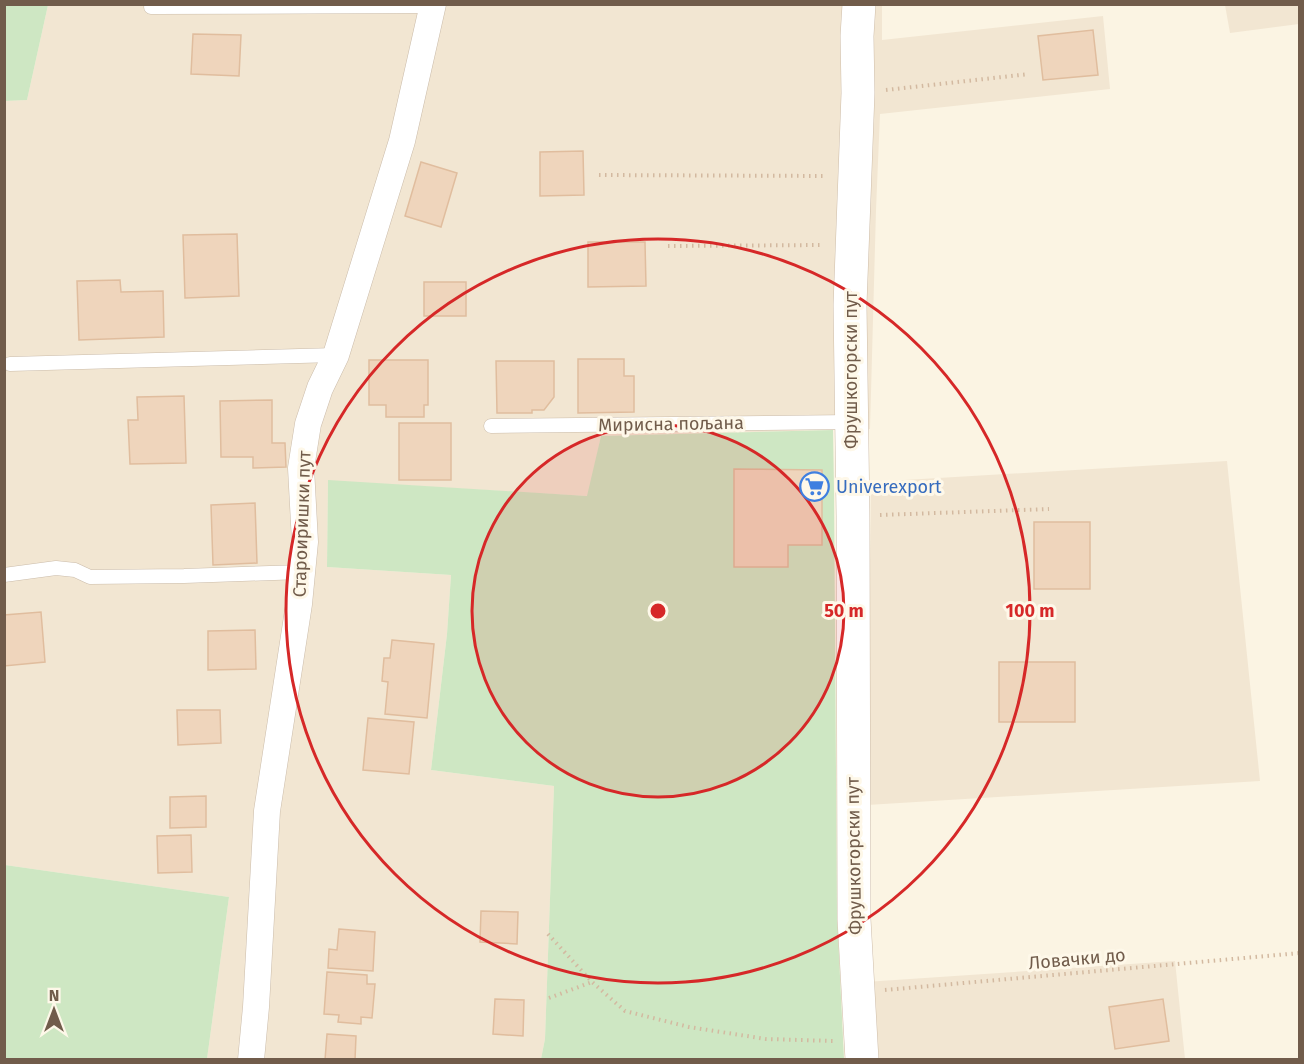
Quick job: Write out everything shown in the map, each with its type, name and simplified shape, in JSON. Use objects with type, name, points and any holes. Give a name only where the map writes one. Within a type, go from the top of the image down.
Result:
[{"type":"street","name":"Фрушкогорски пут","points":[[859,4],[850,305],[854,920],[862,1050]]},
{"type":"street","name":"Староиришки пут","points":[[251,1059],[267,811],[299,604],[305,542],[302,457],[308,424],[320,388],[336,355],[402,141],[433,5]]},
{"type":"lane","points":[[151,7],[433,5]]},
{"type":"lane","points":[[10,364],[336,355]]},
{"type":"lane","name":"Мирисна пољана","points":[[491,426],[851,422]]},
{"type":"lane","points":[[4,575],[56,568],[75,570],[90,577],[302,572]]},
{"type":"path","points":[[858,93],[1029,74]]},
{"type":"path","points":[[599,175],[855,176]]},
{"type":"path","points":[[668,246],[852,245]]},
{"type":"path","points":[[853,516],[1049,509]]},
{"type":"path","points":[[548,934],[592,982],[625,1011],[689,1027],[862,1050]]},
{"type":"path","name":"Ловачки до","points":[[858,993],[1299,952]]},
{"type":"path","points":[[549,998],[592,982]]},
{"type":"shaded area","points":[[882,4],[882,40],[1103,16],[1110,89],[880,114],[870,429],[601,436],[588,496],[328,481],[327,567],[451,575],[447,634],[431,770],[554,786],[545,1039],[541,1059],[207,1059],[229,897],[5,865],[5,101],[27,100],[48,5]]},
{"type":"shaded area","points":[[1225,5],[1299,5],[1299,24],[1230,33]]},
{"type":"shaded area","points":[[1227,461],[1260,781],[867,805],[871,482]]},
{"type":"shaded area","points":[[1175,961],[1185,1059],[870,1059],[865,982]]},
{"type":"green space","points":[[4,5],[48,5],[27,100],[5,101]]},
{"type":"green space","points":[[833,430],[837,914],[844,1059],[541,1059],[545,1039],[554,786],[431,770],[447,634],[451,575],[327,567],[328,480],[587,496],[601,436]]},
{"type":"green space","points":[[5,865],[229,897],[207,1059],[5,1059]]},
{"type":"building","points":[[1093,30],[1098,75],[1043,80],[1038,36]]},
{"type":"building","points":[[193,34],[241,35],[239,76],[191,74]]},
{"type":"building","points":[[583,151],[584,195],[540,196],[540,152]]},
{"type":"building","points":[[421,162],[457,173],[441,227],[405,216]]},
{"type":"building","points":[[237,234],[239,296],[185,298],[183,235]]},
{"type":"building","points":[[588,242],[645,242],[646,286],[588,287]]},
{"type":"building","points":[[120,280],[121,292],[163,291],[164,337],[79,340],[77,281]]},
{"type":"building","points":[[424,282],[466,282],[466,316],[424,316]]},
{"type":"building","points":[[578,359],[624,359],[624,376],[634,376],[634,412],[578,413]]},
{"type":"building","points":[[369,360],[428,360],[428,405],[424,405],[424,417],[386,417],[386,405],[369,405]]},
{"type":"building","points":[[496,361],[554,361],[554,397],[544,410],[532,410],[532,413],[497,413]]},
{"type":"building","points":[[184,396],[186,463],[130,464],[128,420],[138,420],[137,397]]},
{"type":"building","points":[[272,400],[272,443],[285,443],[286,467],[253,468],[253,457],[221,457],[220,401]]},
{"type":"building","points":[[399,423],[451,423],[451,480],[399,480]]},
{"type":"building","points":[[734,469],[822,470],[822,545],[788,545],[788,567],[734,567]]},
{"type":"building","points":[[255,503],[257,563],[213,565],[211,505]]},
{"type":"building","points":[[1034,522],[1090,522],[1090,589],[1034,589]]},
{"type":"building","points":[[41,612],[45,662],[4,666],[4,615]]},
{"type":"building","points":[[255,630],[256,669],[208,670],[208,631]]},
{"type":"building","points":[[392,640],[434,644],[427,718],[385,714],[388,682],[382,681],[384,658],[390,658]]},
{"type":"building","points":[[999,662],[1075,662],[1075,722],[999,722]]},
{"type":"building","points":[[177,710],[220,710],[221,743],[178,745]]},
{"type":"building","points":[[368,718],[414,722],[409,774],[363,770]]},
{"type":"building","points":[[206,796],[206,827],[170,828],[170,797]]},
{"type":"building","points":[[191,835],[192,872],[158,873],[157,836]]},
{"type":"building","points":[[481,911],[518,912],[517,944],[480,942]]},
{"type":"building","points":[[339,929],[375,932],[373,971],[328,968],[329,949],[337,950]]},
{"type":"building","points":[[327,972],[367,975],[367,984],[375,984],[372,1018],[361,1017],[361,1024],[338,1022],[339,1015],[324,1014]]},
{"type":"building","points":[[495,999],[524,1000],[523,1036],[493,1034]]},
{"type":"building","points":[[1163,999],[1169,1041],[1115,1049],[1109,1007]]},
{"type":"building","points":[[327,1034],[356,1036],[355,1060],[325,1060]]},
{"type":"place","name":"Univerexport","points":[[815,487]]}]
